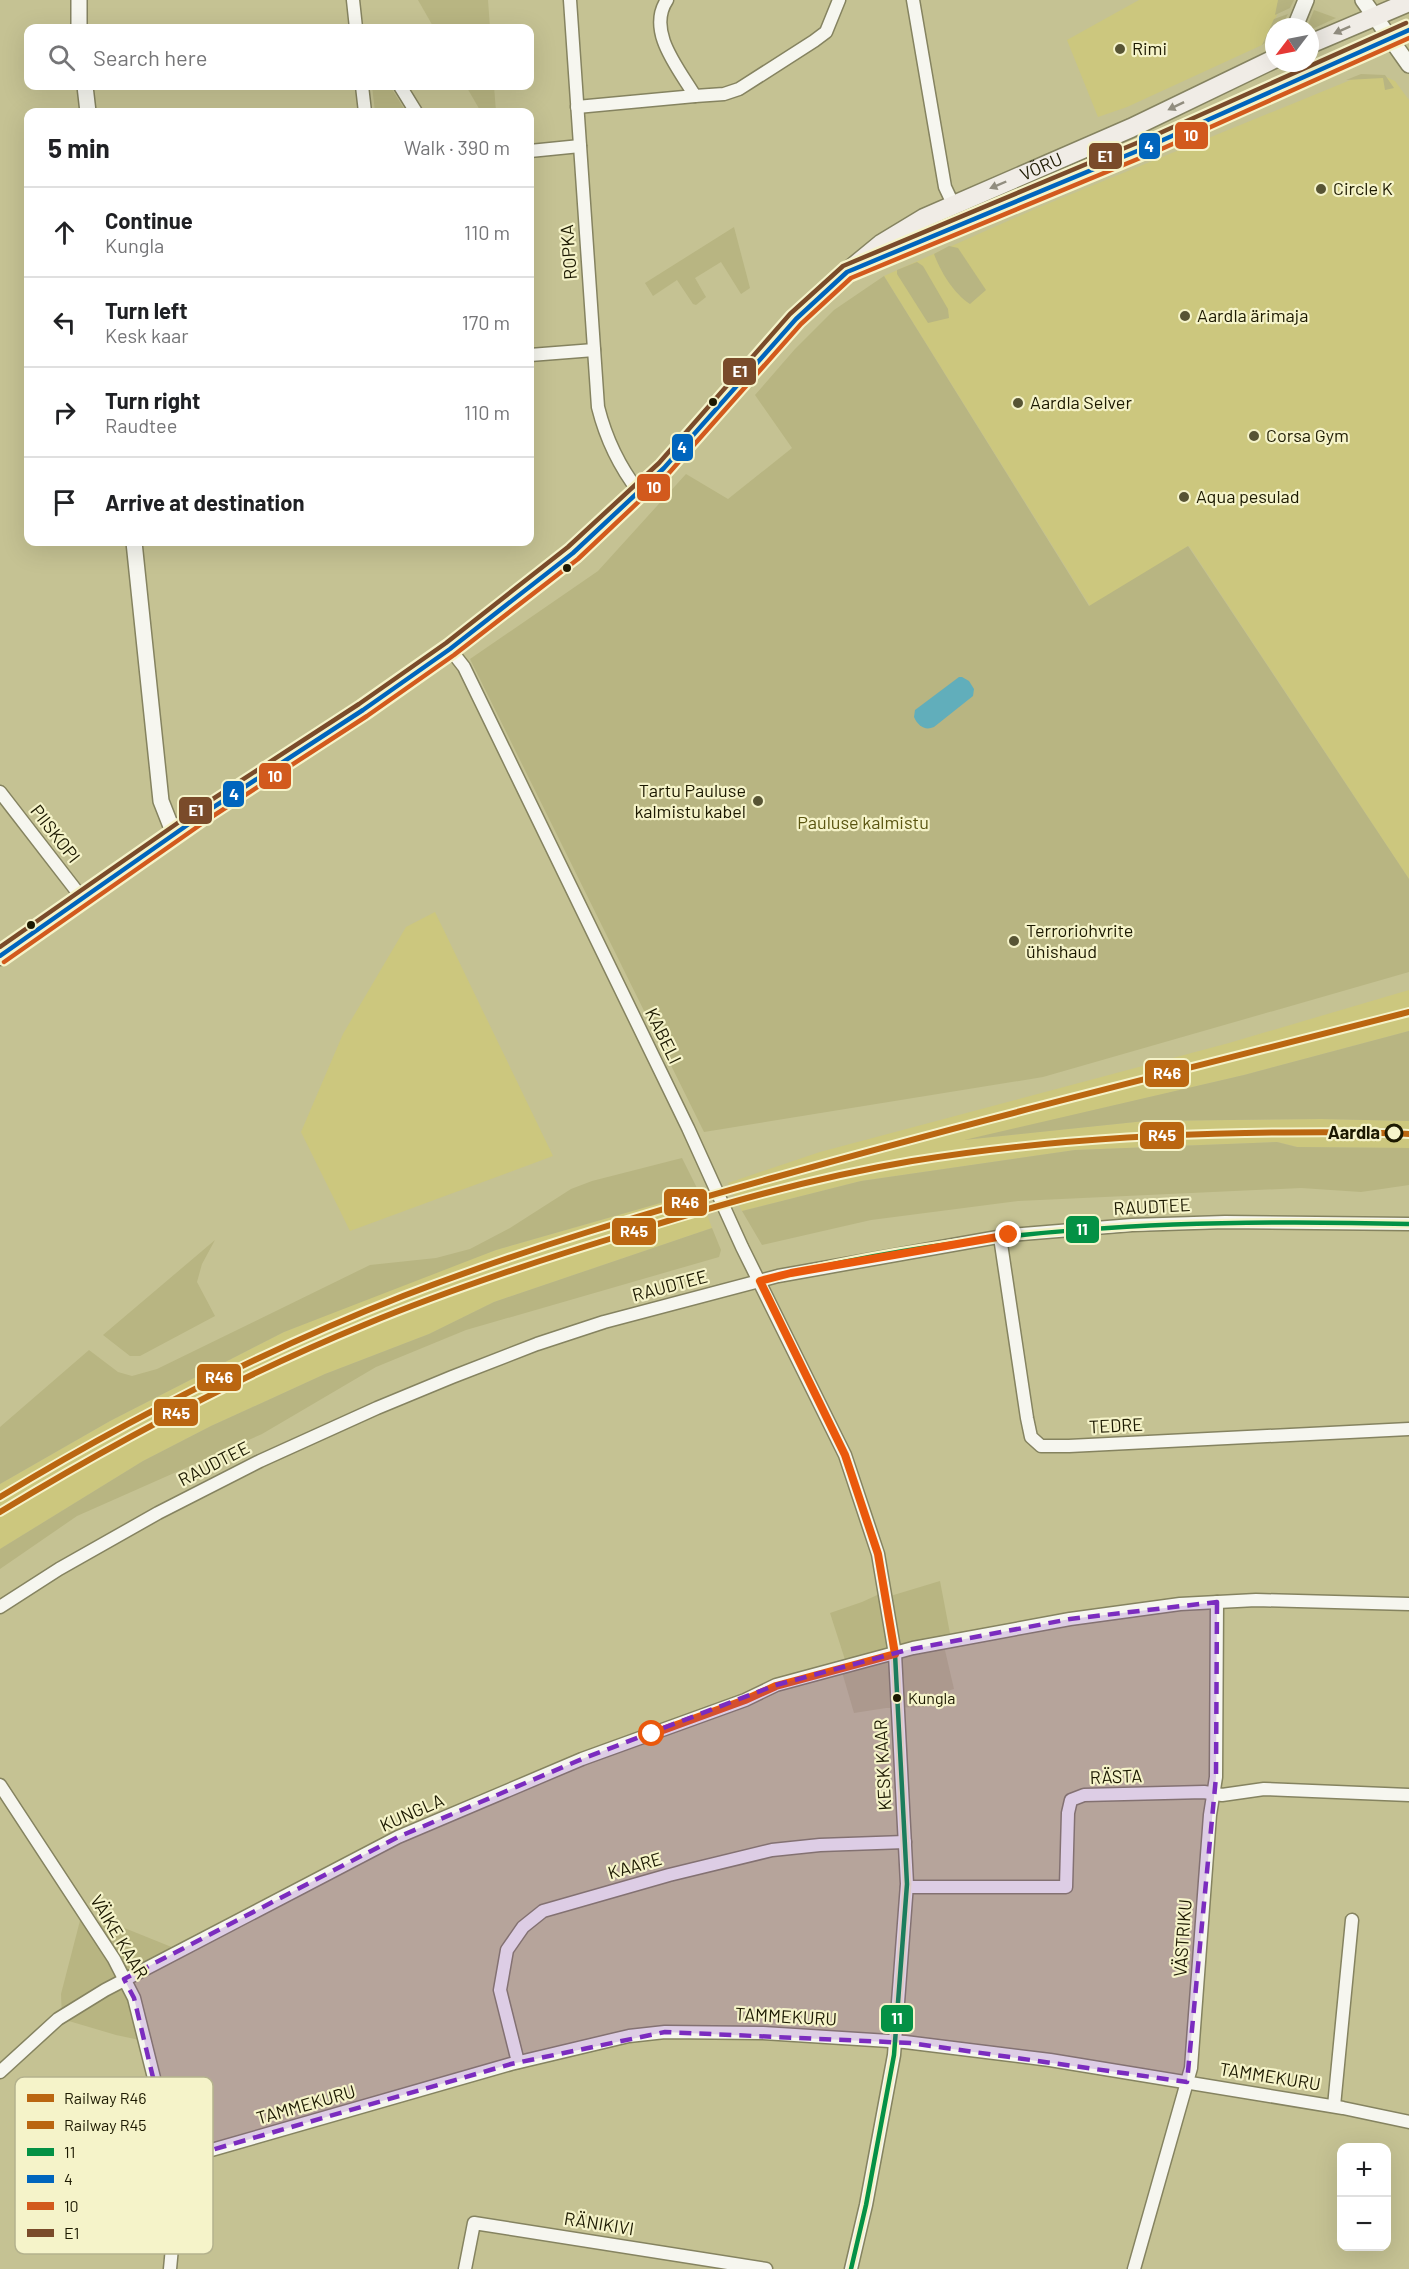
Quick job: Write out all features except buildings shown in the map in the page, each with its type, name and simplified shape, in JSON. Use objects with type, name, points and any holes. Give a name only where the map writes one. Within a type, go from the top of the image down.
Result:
[{"type":"main road","points":[[1319,40],[1373,16],[1405,6]]},
{"type":"main road","name":"VÕRU","points":[[847,272],[1133,153],[1409,30]]},
{"type":"main road","name":"VÕRU","points":[[0,957],[174,834],[363,710],[450,649],[573,553],[664,468],[796,319],[881,244],[924,218],[953,204],[1131,128],[1265,63]]},
{"type":"street","points":[[79,0],[79,24]]},
{"type":"street","name":"ROPKA","points":[[570,0],[598,406],[609,444],[621,469],[639,492]]},
{"type":"street","points":[[667,0],[661,9],[660,26],[663,43],[695,96]]},
{"type":"street","points":[[577,108],[724,94],[739,88],[826,32],[839,0]]},
{"type":"street","points":[[913,0],[945,188],[953,204]]},
{"type":"street","points":[[1299,18],[1306,0]]},
{"type":"street","points":[[1363,0],[1409,65]]},
{"type":"street","points":[[353,5],[355,24]]},
{"type":"street","points":[[353,5],[363,24]]},
{"type":"street","points":[[85,90],[88,108]]},
{"type":"street","points":[[362,90],[365,108]]},
{"type":"street","points":[[402,90],[414,108]]},
{"type":"street","points":[[534,151],[580,146]]},
{"type":"street","points":[[534,355],[594,350]]},
{"type":"street","points":[[134,546],[161,801],[174,834]]},
{"type":"street","name":"KABELI","points":[[450,649],[464,667],[760,1281]]},
{"type":"street","name":"PIISKOPI","points":[[0,792],[82,898]]},
{"type":"street","name":"RAUDTEE","points":[[0,1607],[59,1569],[169,1507],[260,1461],[377,1408],[526,1348],[604,1322],[791,1273],[999,1237],[1143,1224],[1331,1222],[1409,1224]]},
{"type":"street","name":"TEDRE","points":[[999,1237],[1026,1418],[1031,1437],[1041,1446],[1409,1429]]},
{"type":"street","name":"KESK KAAR","points":[[760,1281],[845,1455],[878,1554],[895,1654],[907,1887],[895,2042],[866,2205],[850,2269]]},
{"type":"street","name":"KUNGLA","points":[[0,2072],[58,2019],[124,1979],[398,1837],[571,1764],[745,1700],[776,1686],[913,1648],[1070,1619],[1180,1604],[1256,1600],[1409,1604]]},
{"type":"street","name":"VÄSTRIKU","points":[[1134,2269],[1191,2068],[1216,1777],[1217,1602]]},
{"type":"street","name":"VÄIKE KAAR","points":[[0,1785],[114,1959],[134,1998],[154,2077]]},
{"type":"street","name":"RÄSTA","points":[[907,1887],[1066,1887],[1068,1813],[1071,1800],[1084,1795],[1222,1795],[1264,1789],[1409,1795]]},
{"type":"street","name":"KAARE","points":[[519,2062],[500,1990],[507,1950],[523,1927],[543,1911],[669,1875],[772,1850],[820,1845],[905,1842]]},
{"type":"street","points":[[1334,2106],[1352,1920]]},
{"type":"street","name":"TAMMEKURU","points":[[213,2150],[519,2062],[629,2036],[664,2032],[763,2033],[895,2042],[1050,2060],[1334,2106],[1409,2122]]},
{"type":"street","name":"RÄNIKIVI","points":[[465,2269],[474,2223],[766,2269]]},
{"type":"street","name":"VÄIKE KAAR","points":[[170,2269],[171,2254]]},
{"type":"highlighted area","points":[[1217,1602],[1216,1777],[1187,2082],[910,2043],[665,2032],[511,2064],[173,2161],[134,1998],[124,1979],[398,1837],[582,1759],[776,1685],[907,1650],[1070,1619]]},
{"type":"shaded area","points":[[1139,0],[1279,0],[1276,18],[1265,18],[1265,39],[1262,45],[1127,107],[1098,117],[1067,40]]},
{"type":"shaded area","points":[[1384,76],[1395,81],[1409,100],[1409,879],[1189,546],[1090,606],[884,276],[1035,209],[1353,79]]},
{"type":"shaded area","points":[[435,912],[553,1156],[350,1231],[301,1132],[343,1034],[406,927]]},
{"type":"shaded area","points":[[1409,990],[1409,1031],[1244,1075],[971,1139],[1145,1121],[1321,1119],[1409,1121],[1409,1148],[1297,1147],[1277,1142],[1075,1150],[861,1181],[742,1211],[728,1183],[820,1152],[1229,1043]]},
{"type":"shaded area","points":[[699,1192],[712,1228],[494,1302],[429,1334],[325,1374],[211,1426],[143,1461],[0,1549],[0,1484],[110,1421],[284,1332],[496,1250]]},
{"type":"green space","points":[[418,0],[488,0],[490,24],[432,24]]},
{"type":"green space","points":[[1278,0],[1294,0],[1290,8],[1275,15]]},
{"type":"green space","points":[[1314,10],[1336,18],[1319,26],[1319,18],[1311,18]]},
{"type":"green space","points":[[1361,74],[1385,75],[1394,88],[1385,90],[1383,78],[1346,80]]},
{"type":"green space","points":[[372,90],[392,90],[404,108],[375,108]]},
{"type":"green space","points":[[468,90],[494,90],[496,108],[479,108]]},
{"type":"green space","points":[[734,227],[750,288],[741,294],[721,262],[695,278],[706,297],[696,305],[677,280],[653,296],[645,283]]},
{"type":"green space","points":[[949,246],[958,248],[986,290],[970,304],[948,282],[934,254]]},
{"type":"green space","points":[[917,262],[923,266],[948,309],[949,318],[928,323],[897,274],[897,270]]},
{"type":"green space","name":"Pauluse kalmistu","points":[[884,276],[1089,606],[1188,546],[1409,879],[1409,972],[1043,1077],[704,1132],[470,659],[598,571],[686,474],[728,499],[792,448],[755,395],[795,349],[834,310]]},
{"type":"green space","points":[[1409,1031],[1409,1121],[1321,1119],[1145,1121],[964,1140],[1244,1075]]},
{"type":"green space","points":[[1277,1142],[1297,1147],[1409,1148],[1409,1185],[1361,1192],[1301,1188],[1018,1201],[871,1220],[762,1245],[742,1211],[861,1181],[1075,1150]]},
{"type":"green space","points":[[682,1158],[699,1192],[496,1250],[284,1332],[110,1421],[0,1484],[0,1427],[89,1350],[118,1372],[132,1376],[157,1369],[370,1265],[436,1258],[470,1249],[510,1228],[571,1189],[592,1181]]},
{"type":"green space","points":[[712,1228],[721,1250],[719,1257],[466,1330],[376,1367],[262,1434],[77,1516],[0,1569],[0,1549],[143,1461],[211,1426],[325,1374],[429,1334],[494,1302]]},
{"type":"green space","points":[[215,1240],[202,1264],[197,1282],[215,1316],[140,1356],[130,1356],[103,1335]]},
{"type":"green space","points":[[940,1581],[952,1644],[944,1646],[954,1689],[947,1691],[950,1699],[922,1707],[886,1708],[854,1713],[842,1672],[848,1669],[830,1613],[886,1591],[887,1597]]},
{"type":"green space","points":[[83,1909],[92,1922],[112,1923],[179,1950],[125,1978],[149,2042],[62,2019],[61,1994]]},
{"type":"water","points":[[959,677],[969,681],[974,689],[973,696],[934,727],[925,728],[920,725],[914,717],[915,710]]},
{"type":"rail line","name":"R46","points":[[0,1497],[98,1440],[248,1363],[351,1317],[495,1262],[729,1190],[855,1155],[1409,1012]]},
{"type":"rail line","name":"R45","points":[[0,1512],[178,1411],[270,1366],[364,1325],[521,1267],[763,1194],[912,1161],[1036,1145],[1203,1134],[1327,1132],[1409,1134]]},
{"type":"transit line","name":"E1","points":[[0,947],[202,806],[359,704],[446,643],[568,547],[659,463],[790,314],[843,266],[1151,137],[1406,23]]},
{"type":"transit line","name":"4","points":[[0,956],[206,812],[363,710],[450,649],[573,553],[664,468],[796,319],[847,272],[1154,144],[1409,30]]},
{"type":"transit line","name":"10","points":[[4,962],[210,818],[367,716],[454,655],[578,559],[669,473],[801,324],[851,278],[1157,151],[1409,38]]},
{"type":"transit line","name":"11","points":[[760,1281],[920,1248],[1001,1237],[1164,1225],[1327,1222],[1409,1224]]},
{"type":"transit line","name":"11","points":[[760,1281],[845,1455],[878,1554],[895,1654],[907,1884],[894,2055],[866,2205],[851,2269]]},
{"type":"place","name":"Rimi","points":[[1120,49]]},
{"type":"place","name":"Circle K","points":[[1321,189]]},
{"type":"place","name":"Aardla ärimaja","points":[[1185,316]]},
{"type":"place","name":"Aardla Selver","points":[[1018,403]]},
{"type":"place","name":"Corsa Gym","points":[[1254,436]]},
{"type":"place","name":"Aqua pesulad","points":[[1184,497]]},
{"type":"place","name":"Tartu Pauluse kalmistu kabel","points":[[758,801]]},
{"type":"place","name":"Terroriohvrite ühishaud","points":[[1014,941]]},
{"type":"place","name":"Aardla","points":[[1394,1133]]},
{"type":"place","name":"Kungla","points":[[897,1698]]},
{"type":"route","points":[[652,1734],[745,1700],[776,1686],[895,1654],[878,1554],[845,1455],[760,1281],[791,1273],[1009,1235]]}]
